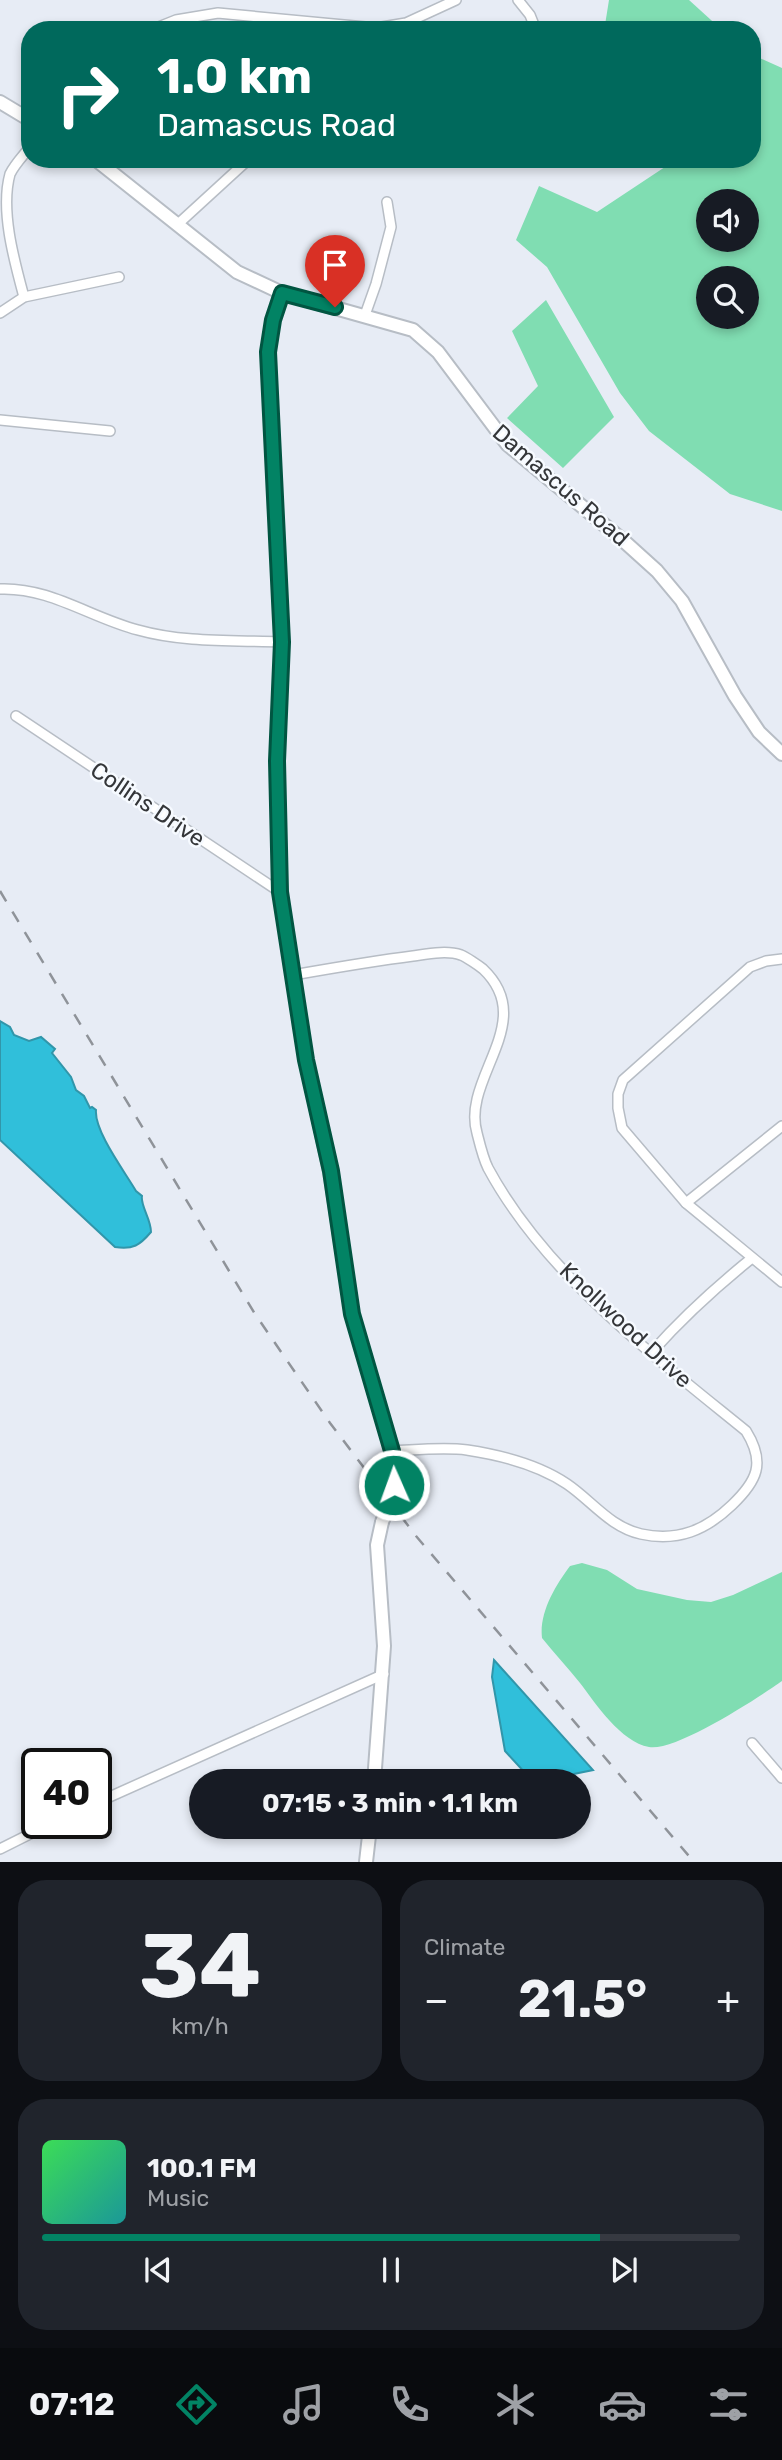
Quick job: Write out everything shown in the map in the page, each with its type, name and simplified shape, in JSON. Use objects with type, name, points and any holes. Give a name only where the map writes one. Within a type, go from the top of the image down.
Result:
[{"type":"street","points":[[411,21],[456,0]]},
{"type":"street","points":[[518,0],[532,21]]},
{"type":"street","points":[[173,21],[218,13],[302,21]]},
{"type":"street","points":[[0,102],[21,115]]},
{"type":"street","points":[[21,159],[9,175],[3,201],[5,225],[24,297]]},
{"type":"street","name":"Damascus Road","points":[[106,168],[237,272],[282,293],[413,330],[438,352],[507,444],[657,571],[682,601],[735,696],[759,732],[782,754]]},
{"type":"street","points":[[178,224],[239,168]]},
{"type":"street","points":[[365,315],[391,227],[387,202]]},
{"type":"street","points":[[0,313],[24,297],[119,278]]},
{"type":"street","points":[[282,293],[273,320],[268,352],[282,642],[277,761],[280,892],[306,1060],[331,1171],[352,1314],[392,1451],[394,1485],[377,1545],[383,1603],[384,1674],[375,1769]]},
{"type":"street","points":[[0,421],[110,431]]},
{"type":"street","points":[[0,589],[40,593],[139,631],[176,637],[282,642]]},
{"type":"street","name":"Collins Drive","points":[[16,716],[280,892]]},
{"type":"street","name":"Knollwood Drive","points":[[293,975],[366,961],[437,953],[461,955],[482,968],[502,1002],[504,1020],[497,1048],[476,1100],[475,1127],[487,1166],[513,1208],[560,1266],[624,1329],[746,1432],[754,1444],[757,1464],[750,1488],[708,1525],[668,1537],[640,1534],[618,1526],[565,1483],[523,1463],[466,1450],[392,1451]]},
{"type":"street","points":[[782,959],[750,967],[623,1080],[618,1094],[622,1128],[686,1203],[782,1282]]},
{"type":"street","points":[[686,1203],[753,1152],[782,1126]]},
{"type":"street","points":[[651,1353],[717,1287],[752,1258]]},
{"type":"street","points":[[112,1796],[384,1674]]},
{"type":"street","points":[[752,1743],[782,1778]]},
{"type":"street","points":[[0,1849],[21,1838]]},
{"type":"street","points":[[366,1861],[369,1839]]},
{"type":"green space","points":[[609,0],[689,0],[712,21],[606,21]]},
{"type":"green space","points":[[761,59],[782,68],[782,511],[730,494],[649,431],[620,393],[547,267],[516,240],[539,186],[597,212],[663,168],[761,168]]},
{"type":"green space","points":[[546,300],[614,417],[563,468],[507,418],[538,386],[512,331]]},
{"type":"green space","points":[[582,1563],[607,1570],[637,1589],[687,1600],[711,1602],[733,1595],[782,1572],[782,1681],[696,1733],[661,1746],[639,1744],[610,1721],[542,1638],[543,1619],[554,1591],[570,1566]]},
{"type":"water","points":[[0,1021],[10,1027],[14,1035],[29,1041],[41,1037],[55,1049],[52,1053],[71,1077],[76,1090],[84,1096],[90,1108],[96,1110],[105,1140],[136,1191],[142,1196],[151,1232],[140,1243],[127,1248],[115,1247],[0,1140]]},
{"type":"water","points":[[494,1660],[593,1770],[522,1769],[505,1751],[492,1677]]},
{"type":"railway","points":[[0,891],[255,1314],[330,1423],[416,1536],[694,1862]]},
{"type":"route","points":[[335,307],[282,293],[273,320],[268,352],[282,642],[277,761],[280,892],[306,1060],[331,1171],[352,1314],[392,1451],[394,1485]]}]
